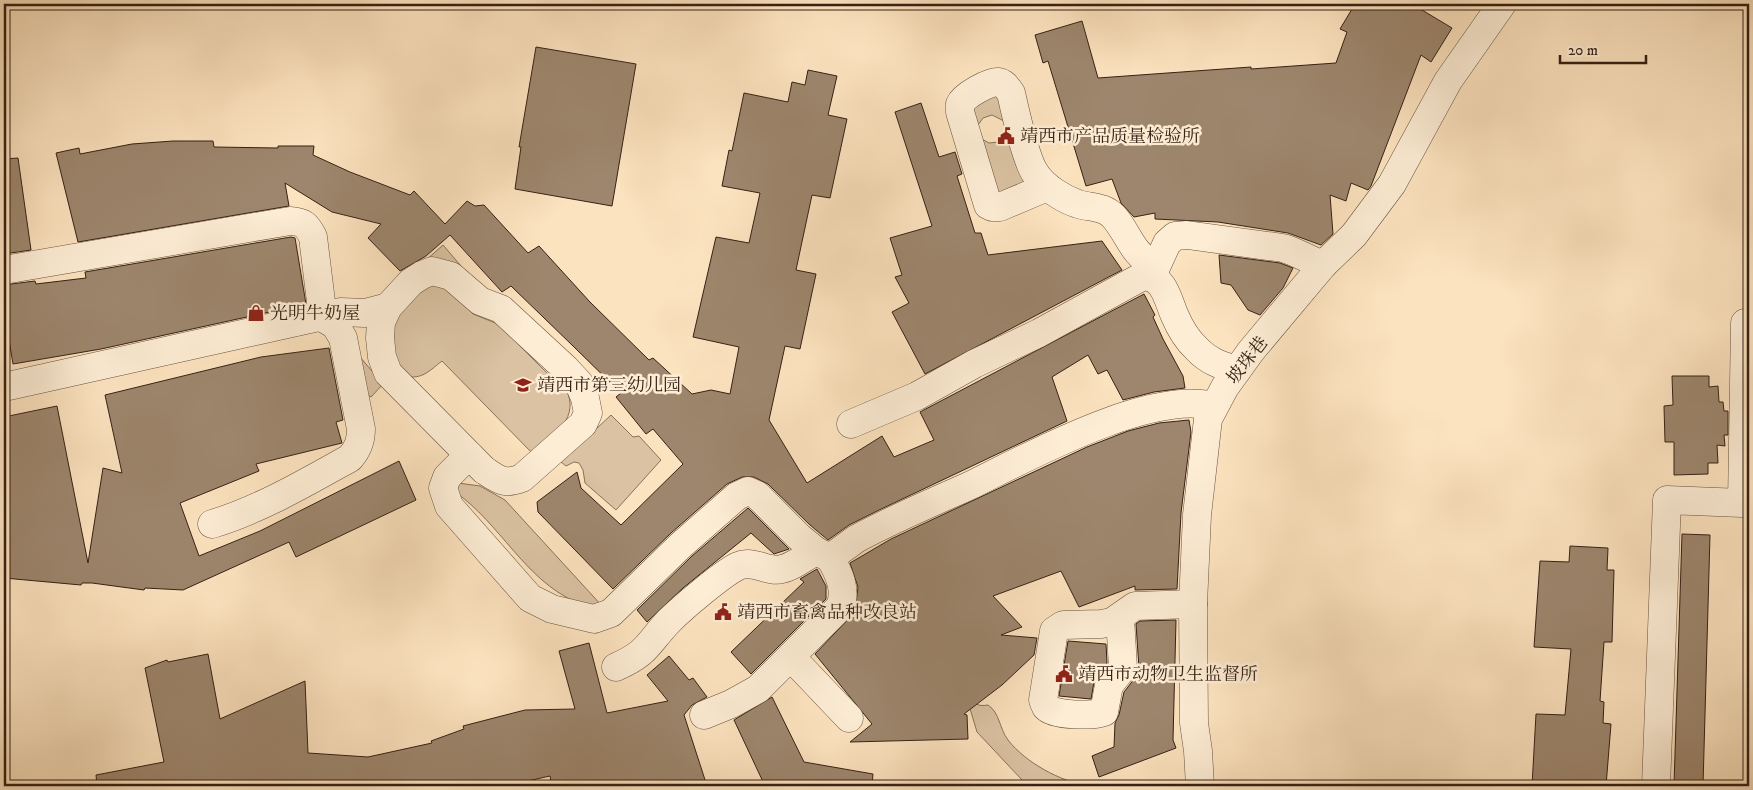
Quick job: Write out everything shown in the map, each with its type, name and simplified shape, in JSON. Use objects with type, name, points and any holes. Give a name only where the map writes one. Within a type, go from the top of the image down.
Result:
[{"type":"street","name":"坡珠巷","points":[[1200,786],[1194,723],[1193,604],[1197,515],[1204,437],[1213,406],[1237,370],[1323,265],[1354,234],[1392,184],[1448,81],[1502,4]]},
{"type":"street","points":[[1047,187],[1078,204],[1104,210],[1114,217],[1136,252],[1154,270],[1185,335],[1197,350],[1214,362],[1237,370]]},
{"type":"street","points":[[4,270],[290,221],[301,222],[308,226],[313,238],[328,316],[345,345],[361,429],[361,439],[357,450],[350,458],[239,516],[212,524]]},
{"type":"street","points":[[851,424],[917,396],[974,364],[1039,333],[1130,281],[1154,270],[1168,243],[1174,236],[1187,235],[1282,248],[1296,252],[1323,265]]},
{"type":"street","points":[[432,271],[443,272],[451,276],[480,301],[501,308],[579,383],[585,398],[588,413],[583,424],[522,478],[510,483],[498,479],[484,470],[469,455],[388,373],[380,338],[381,322],[388,307],[422,275],[432,271]]},
{"type":"street","points":[[4,387],[328,316],[348,312],[365,313],[388,307]]},
{"type":"street","points":[[1656,786],[1667,500],[1742,503],[1745,323],[1749,323]]},
{"type":"street","points":[[616,667],[636,658],[653,643],[669,621],[739,565],[760,564],[770,569],[783,569],[823,554],[1094,426],[1171,404],[1197,402],[1213,406]]},
{"type":"street","points":[[469,455],[447,477],[443,488],[449,506],[530,598],[552,609],[594,618],[611,613],[681,545],[737,496],[748,491],[757,495],[823,554],[839,573],[844,597],[840,607],[758,689],[731,704],[704,715]]},
{"type":"street","points":[[1120,617],[1135,606],[1193,604]]},
{"type":"street","points":[[792,657],[849,718]]},
{"type":"shaded area","points":[[1002,93],[1004,121],[992,115],[983,118],[978,125],[966,106]]},
{"type":"shaded area","points":[[1006,130],[1028,182],[1000,202],[980,138],[989,143],[998,142]]},
{"type":"shaded area","points":[[443,245],[461,266],[460,269],[407,277]]},
{"type":"shaded area","points":[[420,285],[446,285],[473,314],[498,324],[568,394],[570,403],[566,421],[554,436],[534,455],[442,361],[425,374],[411,377],[405,376],[392,360],[389,327]]},
{"type":"shaded area","points":[[360,357],[383,384],[371,397],[368,395]]},
{"type":"shaded area","points":[[611,415],[633,437],[639,436],[661,460],[616,510],[585,483],[583,470],[579,463],[574,462],[566,466],[561,462]]},
{"type":"shaded area","points":[[458,483],[480,486],[505,500],[603,607],[576,602],[542,580],[527,566],[486,519],[455,492]]},
{"type":"shaded area","points":[[966,695],[976,704],[988,705],[992,708],[1008,740],[1024,756],[1044,770],[1077,784],[1088,786],[1032,786],[1023,781],[977,732]]},
{"type":"building","points":[[1355,4],[1412,4],[1452,28],[1431,62],[1421,55],[1371,186],[1368,190],[1351,183],[1346,201],[1330,195],[1333,234],[1321,245],[1288,233],[1218,222],[1155,219],[1155,213],[1134,217],[1121,203],[1112,179],[1086,186],[1048,61],[1043,63],[1035,35],[1082,21],[1098,78],[1336,63],[1347,32],[1340,29]]},
{"type":"building","points":[[536,47],[636,64],[612,206],[515,189],[521,147],[519,147]]},
{"type":"building","points":[[808,70],[837,76],[828,115],[847,119],[830,198],[812,195],[796,270],[816,274],[800,349],[785,346],[769,420],[807,483],[882,436],[894,457],[934,440],[920,412],[1144,294],[1155,315],[1153,317],[1163,339],[1183,376],[1185,388],[1154,392],[1123,400],[1107,370],[1098,374],[1088,355],[1052,377],[1067,421],[877,511],[849,525],[828,540],[768,484],[754,477],[742,477],[727,484],[671,533],[613,589],[538,512],[537,502],[577,472],[581,488],[621,525],[683,464],[653,429],[646,434],[616,397],[621,393],[511,286],[502,292],[450,235],[426,256],[400,271],[368,238],[381,224],[332,212],[285,183],[289,206],[78,242],[56,153],[79,148],[80,154],[132,144],[173,141],[213,141],[214,147],[278,148],[278,146],[314,146],[313,155],[350,172],[410,195],[414,191],[445,224],[467,201],[475,206],[484,205],[528,253],[539,246],[590,302],[649,360],[653,358],[692,394],[711,390],[730,394],[739,347],[693,337],[716,237],[749,243],[760,193],[722,186],[729,150],[732,151],[744,93],[788,102],[792,82],[805,85]]},
{"type":"building","points":[[921,103],[939,157],[955,152],[962,174],[957,176],[975,233],[981,233],[988,255],[1102,241],[1122,270],[925,374],[892,312],[909,303],[895,277],[902,275],[890,238],[932,226],[895,112]]},
{"type":"building","points":[[18,158],[31,250],[4,254],[4,159]]},
{"type":"building","points":[[291,237],[295,238],[306,304],[101,349],[13,364],[4,310],[4,285],[35,281],[36,284],[86,278],[85,272]]},
{"type":"building","points":[[1219,255],[1280,263],[1293,268],[1283,288],[1260,315],[1248,310],[1231,285],[1221,283]]},
{"type":"building","points":[[329,348],[343,420],[336,422],[342,443],[256,464],[259,471],[180,503],[199,556],[260,531],[399,461],[416,500],[296,557],[289,542],[183,590],[145,588],[144,590],[92,583],[82,583],[81,585],[4,578],[4,417],[57,406],[88,563],[103,468],[122,473],[105,395],[261,357]]},
{"type":"building","points":[[1672,376],[1709,376],[1709,387],[1718,386],[1719,402],[1723,402],[1724,411],[1728,411],[1728,435],[1724,435],[1725,446],[1717,445],[1718,463],[1708,463],[1708,474],[1674,475],[1674,442],[1665,442],[1664,406],[1673,405]]},
{"type":"building","points":[[1189,420],[1191,432],[1181,513],[1177,589],[1135,590],[1135,586],[1079,607],[1061,571],[993,596],[1022,627],[1001,635],[1037,638],[1034,655],[1002,685],[964,714],[967,715],[968,739],[850,742],[872,724],[815,654],[855,612],[858,587],[850,563],[891,539],[1087,447],[1128,431],[1159,423]]},
{"type":"building","points":[[748,508],[789,549],[774,554],[751,533],[683,588],[647,622],[637,610],[692,556]]},
{"type":"building","points":[[1682,534],[1710,535],[1703,786],[1674,786]]},
{"type":"building","points":[[1570,546],[1608,548],[1607,570],[1614,570],[1612,642],[1604,642],[1600,701],[1604,702],[1603,723],[1611,724],[1606,786],[1532,786],[1536,714],[1565,715],[1571,649],[1534,647],[1540,561],[1569,562]]},
{"type":"building","points":[[817,569],[826,586],[826,599],[751,674],[731,652],[804,582],[800,579]]},
{"type":"building","points":[[1176,620],[1173,740],[1176,748],[1099,777],[1092,756],[1114,747],[1115,723],[1119,715],[1124,692],[1135,678],[1139,668],[1136,624],[1140,621]]},
{"type":"building","points":[[1068,641],[1106,644],[1107,663],[1094,682],[1091,699],[1059,696]]},
{"type":"building","points":[[589,643],[607,713],[668,701],[647,675],[669,656],[689,680],[693,678],[707,697],[692,705],[684,715],[707,786],[552,786],[550,776],[505,786],[97,786],[96,775],[164,762],[145,668],[167,660],[168,662],[208,654],[220,719],[305,681],[308,753],[368,757],[432,743],[431,741],[464,729],[463,726],[525,710],[575,709],[559,651]]},
{"type":"building","points":[[772,697],[804,762],[873,774],[872,786],[765,786],[734,720]]},
{"type":"place","name":"靖西市产品质量检验所","points":[[1006,136]]},
{"type":"place","name":"光明牛奶屋","points":[[256,313]]},
{"type":"place","name":"靖西市第三幼儿园","points":[[523,385]]},
{"type":"place","name":"靖西市畜禽品种改良站","points":[[723,612]]},
{"type":"place","name":"靖西市动物卫生监督所","points":[[1064,674]]}]
